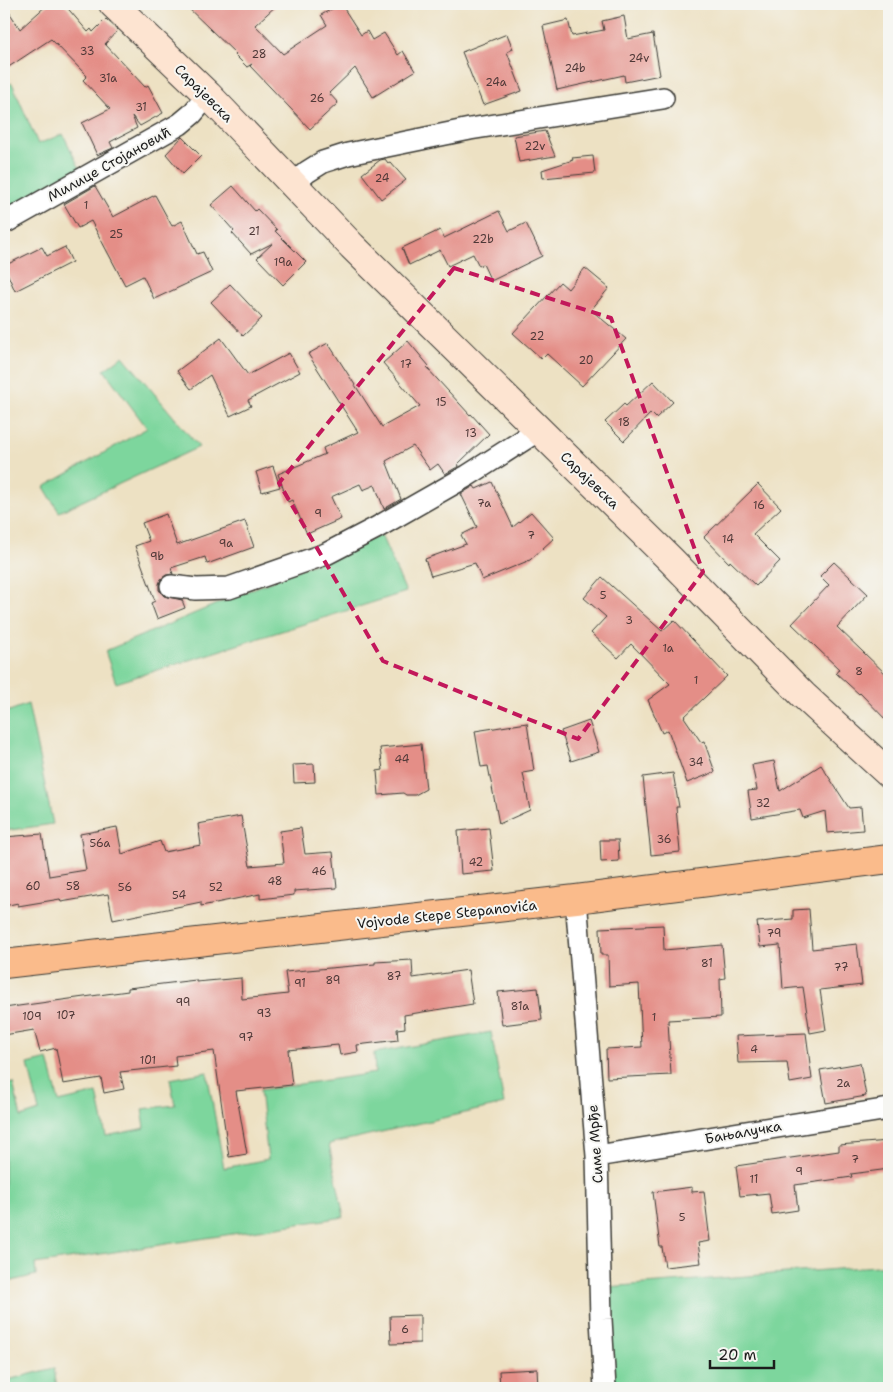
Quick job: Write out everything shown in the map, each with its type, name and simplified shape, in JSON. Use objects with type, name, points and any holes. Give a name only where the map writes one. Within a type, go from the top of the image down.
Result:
[{"type":"main road","name":"Сарајевска","points":[[113,4],[208,96],[352,246],[671,560],[803,695],[889,774]]},
{"type":"main road","points":[[877,860],[889,848]]},
{"type":"main road","name":"Vojvode Stepe Stepanovića","points":[[4,964],[576,900],[877,860]]},
{"type":"street","name":"Милице Стојановић","points":[[4,223],[180,124],[208,96]]},
{"type":"street","points":[[294,184],[307,172],[323,162],[348,154],[470,129],[663,98]]},
{"type":"street","points":[[171,586],[196,589],[229,588],[326,554],[376,528],[466,476],[539,430]]},
{"type":"street","name":"Симе Мрђе","points":[[576,900],[597,1156],[605,1388]]},
{"type":"street","name":"Бањалучка","points":[[597,1156],[889,1109]]},
{"type":"highlighted area","points":[[454,268],[611,318],[703,572],[578,739],[383,661],[279,483]]},
{"type":"green space","points":[[12,83],[38,144],[63,134],[82,173],[4,214],[4,86]]},
{"type":"green space","points":[[123,356],[199,447],[59,512],[44,487],[147,428],[104,370]]},
{"type":"green space","points":[[381,535],[406,592],[116,683],[105,651]]},
{"type":"green space","points":[[28,704],[53,824],[4,831],[4,713]]},
{"type":"green space","points":[[491,1032],[504,1104],[329,1144],[344,1217],[35,1264],[36,1275],[4,1283],[4,1085],[13,1083],[21,1117],[39,1111],[28,1064],[48,1059],[59,1102],[97,1093],[106,1136],[145,1128],[142,1109],[175,1105],[170,1079],[207,1072],[224,1168],[268,1159],[260,1090],[375,1073],[374,1053]]},
{"type":"green space","points":[[889,1265],[889,1388],[610,1388],[607,1287]]},
{"type":"green space","points":[[54,1368],[57,1388],[4,1388],[4,1381]]},
{"type":"building","points":[[4,4],[20,29],[48,4],[64,4],[88,32],[91,29],[93,32],[106,19],[118,30],[105,44],[145,87],[148,85],[163,113],[140,126],[132,116],[137,128],[110,142],[113,148],[97,155],[82,123],[110,109],[83,80],[87,76],[51,39],[4,70]]},
{"type":"building","points":[[184,4],[278,4],[255,25],[283,54],[327,25],[321,15],[341,4],[361,35],[367,31],[372,40],[384,33],[398,55],[403,51],[415,71],[373,97],[355,68],[329,93],[338,103],[310,129],[250,66],[252,64],[247,67]]},
{"type":"building","points":[[624,16],[628,39],[653,34],[660,75],[625,82],[624,75],[557,90],[543,26],[568,20],[572,36],[604,30],[602,21]]},
{"type":"building","points":[[507,34],[513,49],[507,52],[522,91],[483,105],[462,52]]},
{"type":"building","points":[[545,131],[555,156],[519,162],[514,136]]},
{"type":"building","points":[[182,137],[201,156],[183,174],[166,154]]},
{"type":"building","points":[[593,156],[595,173],[543,178],[542,170],[573,160],[572,158]]},
{"type":"building","points":[[385,159],[406,180],[381,199],[362,174],[380,160]]},
{"type":"building","points":[[95,186],[113,217],[155,195],[172,226],[182,221],[197,254],[203,252],[212,272],[154,299],[143,276],[125,285],[91,221],[78,228],[64,204]]},
{"type":"building","points":[[233,186],[306,262],[283,285],[257,258],[273,243],[251,254],[211,205]]},
{"type":"building","points":[[499,211],[509,231],[526,223],[542,256],[491,281],[483,264],[479,266],[473,254],[448,266],[440,250],[409,265],[402,248],[440,230],[444,238]]},
{"type":"building","points":[[42,247],[47,256],[65,247],[72,262],[15,291],[4,266]]},
{"type":"building","points":[[585,268],[609,288],[591,310],[626,339],[582,386],[547,354],[542,359],[513,333],[560,282],[568,289]]},
{"type":"building","points":[[230,284],[262,318],[243,336],[211,302]]},
{"type":"building","points":[[221,338],[248,375],[289,353],[300,372],[248,400],[251,406],[230,416],[210,375],[191,389],[177,371]]},
{"type":"building","points":[[408,341],[429,366],[427,368],[489,434],[458,464],[459,466],[445,474],[438,464],[430,470],[413,446],[386,461],[401,499],[384,509],[375,485],[363,490],[360,484],[331,497],[341,519],[307,534],[292,500],[288,502],[278,474],[325,454],[323,448],[358,432],[308,354],[328,343],[382,427],[420,406],[383,363]]},
{"type":"building","points":[[653,381],[673,402],[656,418],[651,413],[624,441],[605,422]]},
{"type":"building","points":[[273,466],[280,487],[262,492],[256,472]]},
{"type":"building","points":[[492,482],[513,527],[531,512],[554,538],[530,560],[482,580],[475,563],[431,576],[425,559],[466,544],[461,535],[477,527],[461,494],[474,486],[476,489]]},
{"type":"building","points":[[758,484],[781,508],[753,534],[780,561],[756,586],[730,561],[729,563],[704,537]]},
{"type":"building","points":[[166,514],[177,545],[245,521],[254,547],[207,564],[205,557],[171,568],[173,574],[166,575],[161,579],[159,590],[164,596],[182,600],[185,608],[157,619],[151,603],[155,601],[135,546],[149,541],[142,523]]},
{"type":"building","points":[[834,562],[868,594],[837,627],[889,677],[889,723],[860,693],[836,673],[839,669],[792,624],[829,585],[820,576]]},
{"type":"building","points":[[602,577],[662,631],[674,620],[727,676],[684,717],[701,742],[704,741],[715,772],[687,783],[668,730],[662,733],[648,700],[670,684],[631,644],[618,658],[591,633],[606,617],[584,598]]},
{"type":"building","points":[[589,721],[599,752],[571,761],[561,731]]},
{"type":"building","points":[[527,723],[534,771],[523,773],[530,810],[499,824],[488,766],[481,767],[475,731]]},
{"type":"building","points":[[421,744],[426,789],[415,795],[403,793],[379,795],[377,771],[383,770],[380,748]]},
{"type":"building","points":[[774,761],[780,791],[821,765],[849,808],[861,807],[863,830],[827,833],[825,811],[803,818],[800,810],[752,818],[748,791],[757,790],[752,765]]},
{"type":"building","points":[[314,764],[315,782],[294,783],[293,765]]},
{"type":"building","points":[[673,773],[679,807],[676,807],[680,852],[651,855],[643,777]]},
{"type":"building","points":[[241,816],[250,866],[284,863],[280,831],[301,828],[305,854],[333,852],[337,888],[294,891],[294,895],[260,899],[260,894],[201,906],[201,902],[113,920],[108,894],[61,902],[60,899],[18,906],[18,903],[4,906],[4,837],[42,834],[49,876],[86,870],[80,834],[117,827],[122,854],[160,841],[164,852],[201,845],[198,824]]},
{"type":"building","points":[[489,828],[494,871],[461,874],[458,831]]},
{"type":"building","points":[[600,840],[618,840],[619,861],[601,862]]},
{"type":"building","points":[[809,909],[812,949],[857,944],[862,985],[820,990],[826,1030],[810,1033],[803,987],[783,989],[780,945],[760,947],[757,922],[793,919],[793,910]]},
{"type":"building","points":[[663,925],[664,950],[722,945],[725,978],[720,979],[721,1017],[668,1020],[671,1075],[607,1078],[606,1049],[642,1047],[639,984],[609,986],[608,955],[601,955],[600,928]]},
{"type":"building","points":[[412,960],[413,978],[468,970],[473,1004],[404,1015],[405,1028],[397,1029],[398,1040],[357,1045],[358,1052],[340,1055],[338,1045],[288,1050],[292,1085],[236,1091],[247,1154],[229,1157],[214,1051],[175,1056],[176,1066],[120,1072],[124,1089],[104,1093],[101,1078],[63,1084],[56,1048],[40,1052],[34,1030],[4,1035],[4,1008],[128,991],[128,988],[196,980],[196,982],[241,978],[242,999],[288,994],[285,972]]},
{"type":"building","points":[[538,988],[542,1020],[502,1025],[498,992]]},
{"type":"building","points":[[806,1033],[812,1079],[790,1083],[787,1062],[738,1063],[736,1036]]},
{"type":"building","points":[[860,1063],[866,1096],[826,1103],[820,1070]]},
{"type":"building","points":[[889,1141],[889,1169],[851,1174],[852,1177],[795,1185],[798,1210],[772,1214],[769,1193],[740,1196],[736,1166],[839,1151],[839,1145]]},
{"type":"building","points":[[692,1187],[692,1192],[704,1191],[710,1241],[698,1243],[701,1263],[665,1267],[662,1247],[660,1247],[653,1192]]},
{"type":"building","points":[[420,1315],[420,1343],[391,1344],[390,1316]]},
{"type":"building","points":[[537,1369],[538,1388],[500,1388],[499,1371]]}]
